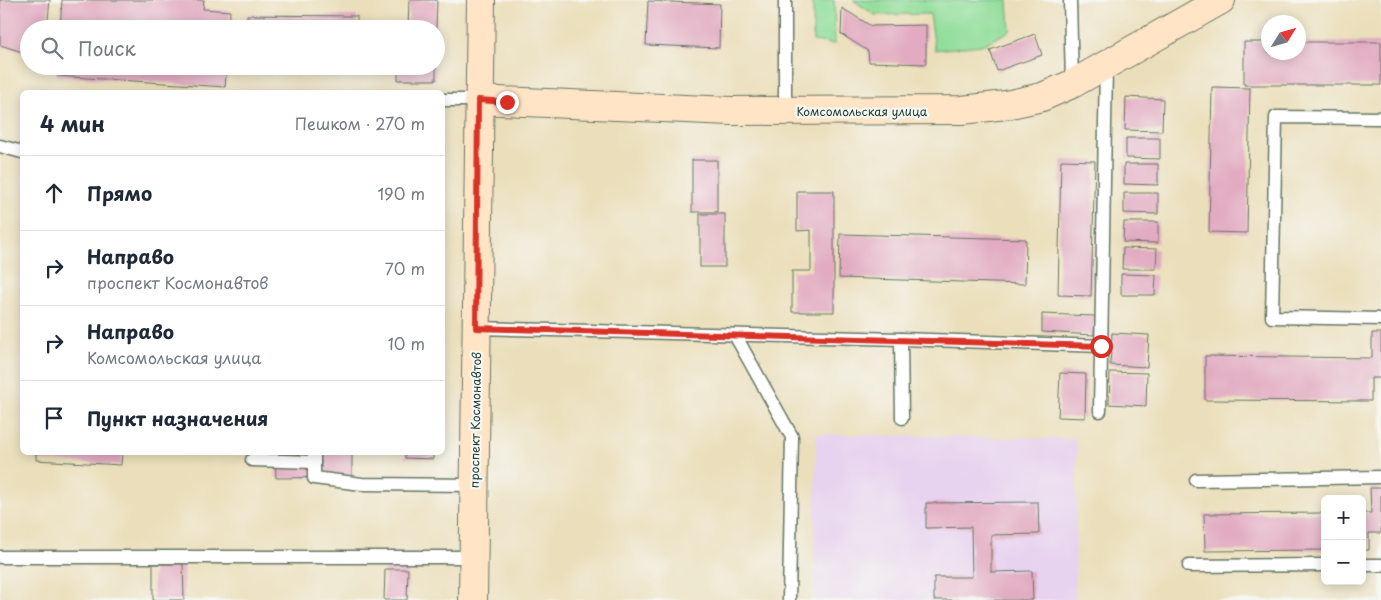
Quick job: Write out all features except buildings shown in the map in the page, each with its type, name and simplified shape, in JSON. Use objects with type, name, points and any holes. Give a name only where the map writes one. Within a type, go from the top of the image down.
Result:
[{"type":"street","name":"проспект Космонавтов","points":[[473,600],[478,100],[481,0]]},
{"type":"street","name":"Комсомольская улица","points":[[478,100],[785,111],[962,110],[1006,105],[1042,97],[1072,84],[1221,0]]},
{"type":"lane","points":[[785,0],[785,111]]},
{"type":"lane","points":[[1070,0],[1072,84]]},
{"type":"lane","points":[[1100,411],[1106,66]]},
{"type":"lane","points":[[445,100],[478,100]]},
{"type":"lane","points":[[1381,118],[1276,117],[1272,317],[1381,319]]},
{"type":"lane","points":[[0,146],[20,151]]},
{"type":"lane","points":[[476,328],[1101,346]]},
{"type":"lane","points":[[735,335],[792,437],[789,600]]},
{"type":"lane","points":[[901,339],[902,418]]},
{"type":"lane","points":[[252,460],[314,457],[314,478],[362,484],[474,485]]},
{"type":"lane","points":[[1196,480],[1381,477]]},
{"type":"lane","points":[[0,557],[473,557]]},
{"type":"lane","points":[[1366,565],[1381,565]]},
{"type":"lane","points":[[1189,566],[1321,566]]},
{"type":"shaded area","points":[[816,434],[1077,439],[1075,600],[814,600]]},
{"type":"green space","points":[[813,0],[834,0],[835,44],[813,41]]},
{"type":"green space","points":[[853,0],[1008,0],[1010,31],[982,45],[935,50],[930,14],[875,15]]},
{"type":"route","points":[[507,102],[478,100],[476,328],[1101,346]]}]
